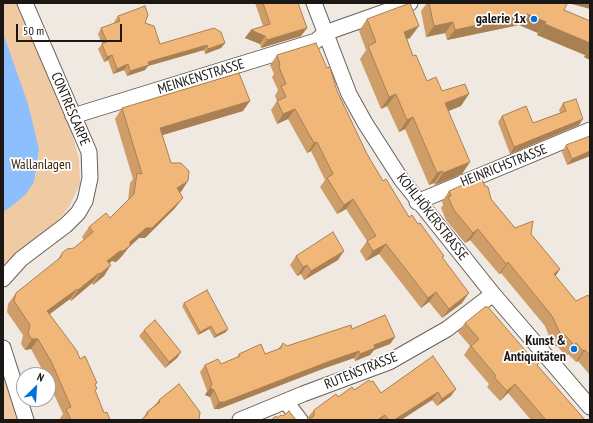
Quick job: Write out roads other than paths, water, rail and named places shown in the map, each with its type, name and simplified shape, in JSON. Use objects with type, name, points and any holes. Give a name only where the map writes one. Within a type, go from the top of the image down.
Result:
[{"type":"street","name":"CONTRESCARPE","points":[[3,279],[21,259],[66,225],[78,213],[85,201],[90,178],[89,152],[25,3]]},
{"type":"street","name":"KOHLHÖKERSTRASSE","points":[[314,3],[349,94],[365,123],[417,202],[493,294],[590,407]]},
{"type":"street","name":"MEINKENSTRASSE","points":[[73,116],[316,42],[326,34],[410,3]]},
{"type":"street","name":"HEINRICHSTRASSE","points":[[417,202],[590,130]]},
{"type":"street","name":"RUTENSTRASSE","points":[[240,420],[389,362],[447,329],[493,294]]},
{"type":"street","points":[[3,348],[26,420]]},
{"type":"street","points":[[286,402],[300,420]]},
{"type":"water","points":[[3,33],[28,104],[39,149],[34,182],[26,194],[3,212]]},
{"type":"place","name":"galerie 1x","points":[[534,19]]},
{"type":"place","name":"Kunst & Antiquitäten","points":[[574,349]]},
{"type":"park label","name":"Wallanlagen","points":[[41,165]]}]
